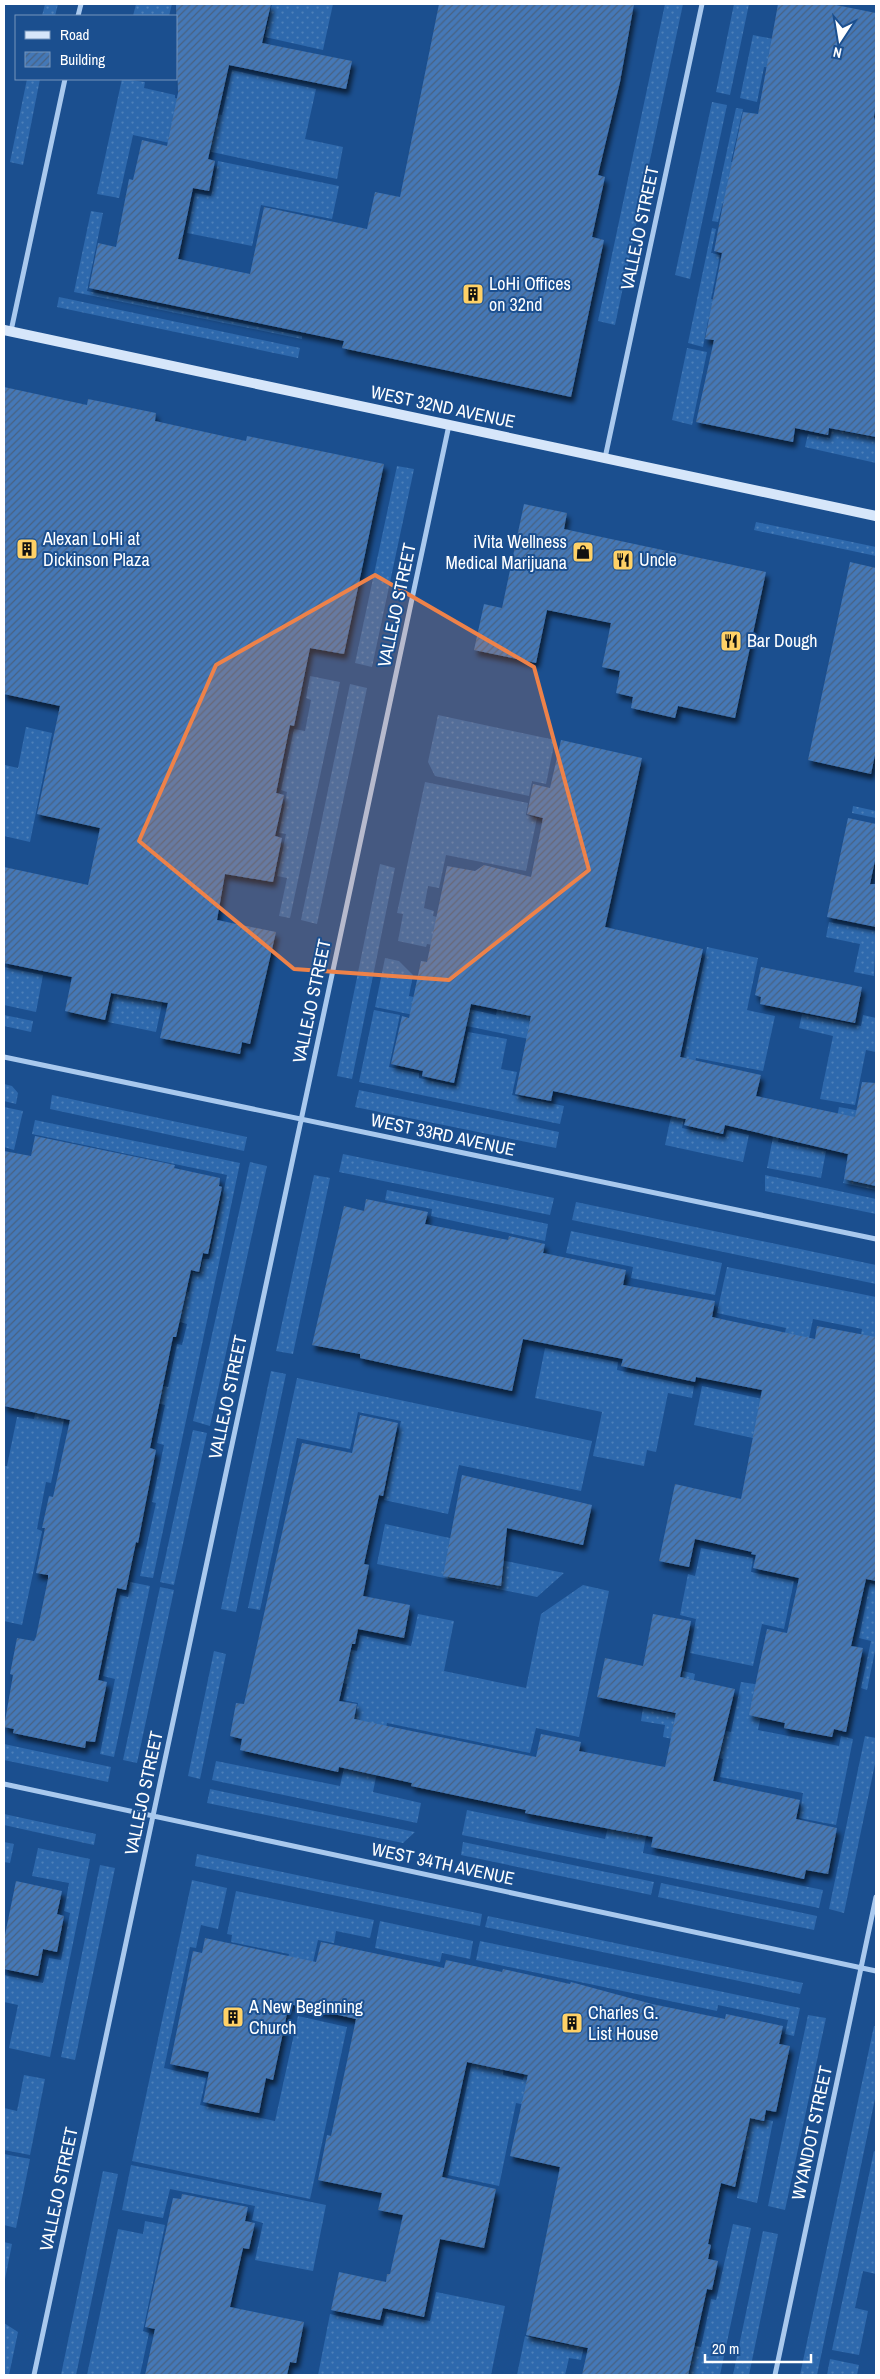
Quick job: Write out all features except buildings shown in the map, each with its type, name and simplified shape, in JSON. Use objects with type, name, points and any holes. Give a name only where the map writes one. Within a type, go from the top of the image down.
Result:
[{"type":"street","name":"VALLEJO STREET","points":[[606,458],[702,4]]},
{"type":"street","points":[[7,331],[65,80]]},
{"type":"street","name":"WEST 32ND AVENUE","points":[[7,331],[876,516]]},
{"type":"street","name":"VALLEJO STREET","points":[[34,2375],[449,425]]},
{"type":"street","name":"WEST 33RD AVENUE","points":[[4,1057],[876,1240]]},
{"type":"street","name":"WEST 34TH AVENUE","points":[[4,1784],[876,1971]]},
{"type":"street","name":"WYANDOT STREET","points":[[775,2375],[876,1897]]},
{"type":"highlighted area","points":[[375,575],[534,667],[589,870],[449,980],[294,969],[139,841],[216,665]]},
{"type":"shaded area","points":[[45,4],[58,4],[55,15],[42,15]]},
{"type":"shaded area","points":[[136,4],[172,4],[169,15],[133,15]]},
{"type":"shaded area","points":[[272,4],[333,4],[323,50],[265,37]]},
{"type":"shaded area","points":[[665,4],[683,4],[615,325],[598,321]]},
{"type":"shaded area","points":[[734,4],[749,4],[730,95],[716,92]]},
{"type":"shaded area","points":[[753,35],[876,59],[876,77],[764,67],[757,102],[740,98]]},
{"type":"shaded area","points":[[232,70],[316,89],[305,139],[343,147],[337,179],[133,135],[119,198],[97,194],[122,80],[145,82],[144,88],[175,95],[175,98],[183,100],[182,106],[222,115]]},
{"type":"shaded area","points":[[27,80],[40,80],[23,165],[10,162]]},
{"type":"shaded area","points":[[712,102],[727,105],[690,279],[675,275]]},
{"type":"shaded area","points":[[736,108],[743,109],[731,162],[738,164],[729,203],[723,202],[718,222],[712,221]]},
{"type":"shaded area","points":[[218,161],[339,186],[332,219],[261,205],[252,246],[187,233],[195,193],[211,196]]},
{"type":"shaded area","points":[[91,211],[103,213],[87,291],[302,336],[302,339],[74,292]]},
{"type":"shaded area","points":[[712,228],[716,229],[711,253],[720,255],[711,299],[718,301],[708,321],[703,347],[688,343]]},
{"type":"shaded area","points":[[59,297],[300,348],[298,358],[57,307]]},
{"type":"shaded area","points":[[687,348],[707,352],[692,425],[672,420]]},
{"type":"shaded area","points":[[832,429],[876,438],[876,463],[805,447],[808,434],[830,438]]},
{"type":"shaded area","points":[[397,466],[414,469],[372,667],[355,663]]},
{"type":"shaded area","points":[[756,522],[876,547],[876,556],[754,530]]},
{"type":"shaded area","points":[[310,676],[340,682],[290,918],[279,916],[287,878],[277,876],[286,834],[279,833],[287,792],[281,790],[294,729],[305,731],[311,700],[306,698]]},
{"type":"shaded area","points":[[350,684],[367,688],[317,924],[301,920]]},
{"type":"shaded area","points":[[438,715],[555,740],[546,784],[532,781],[529,796],[435,776],[428,762]]},
{"type":"shaded area","points":[[26,727],[52,733],[30,842],[4,836],[4,769],[5,765],[18,768]]},
{"type":"shaded area","points":[[425,782],[528,803],[526,815],[537,818],[526,871],[446,855],[439,888],[428,886],[424,908],[434,911],[433,916],[445,919],[439,946],[427,944],[426,947],[398,941],[403,914],[397,913]]},
{"type":"shaded area","points":[[853,806],[876,811],[876,818],[852,813]]},
{"type":"shaded area","points":[[380,864],[395,868],[352,1079],[337,1076]]},
{"type":"shaded area","points":[[829,922],[876,931],[874,976],[854,972],[860,944],[826,937]]},
{"type":"shaded area","points":[[175,943],[156,1032],[108,1022],[119,971]]},
{"type":"shaded area","points":[[707,947],[758,958],[747,1010],[775,1016],[763,1071],[696,1058],[682,1128],[725,1137],[727,1130],[749,1135],[743,1162],[665,1145]]},
{"type":"shaded area","points":[[544,954],[529,1039],[375,1007],[385,958],[399,961],[413,975],[409,996],[496,1015],[503,984]]},
{"type":"shaded area","points":[[4,967],[43,975],[36,1012],[4,1005]]},
{"type":"shaded area","points":[[374,1010],[400,1015],[389,1067],[419,1073],[419,1078],[456,1086],[468,1032],[507,1039],[501,1069],[517,1072],[512,1095],[564,1106],[560,1124],[359,1082]]},
{"type":"shaded area","points":[[802,1014],[861,1026],[863,1015],[876,1018],[876,1052],[866,1050],[855,1105],[820,1099],[833,1036],[799,1028]]},
{"type":"shaded area","points":[[4,1015],[33,1021],[31,1032],[4,1026]]},
{"type":"shaded area","points":[[4,1084],[12,1086],[18,1093],[16,1104],[4,1101]]},
{"type":"shaded area","points":[[359,1090],[559,1132],[556,1148],[355,1107]]},
{"type":"shaded area","points":[[52,1095],[247,1137],[244,1151],[50,1109]]},
{"type":"shaded area","points":[[4,1107],[23,1111],[14,1150],[4,1147]]},
{"type":"shaded area","points":[[839,1107],[876,1114],[876,1132],[836,1123]]},
{"type":"shaded area","points":[[35,1120],[240,1163],[153,1578],[140,1576],[156,1503],[152,1502],[164,1445],[157,1443],[165,1405],[137,1399],[141,1381],[168,1387],[177,1344],[182,1345],[187,1324],[177,1321],[183,1291],[189,1292],[193,1272],[200,1273],[203,1259],[209,1259],[227,1175],[32,1134]]},
{"type":"shaded area","points":[[774,1132],[780,1134],[778,1142],[826,1151],[821,1178],[767,1168]]},
{"type":"shaded area","points":[[343,1154],[554,1198],[550,1215],[339,1172]]},
{"type":"shaded area","points":[[250,1162],[267,1166],[210,1426],[193,1421]]},
{"type":"shaded area","points":[[314,1175],[330,1178],[293,1354],[276,1351]]},
{"type":"shaded area","points":[[765,1175],[876,1199],[876,1214],[765,1191]]},
{"type":"shaded area","points":[[844,1179],[876,1186],[876,1190],[843,1183]]},
{"type":"shaded area","points":[[387,1190],[548,1224],[545,1241],[431,1216],[432,1209],[385,1200]]},
{"type":"shaded area","points":[[576,1202],[876,1265],[876,1284],[572,1220]]},
{"type":"shaded area","points":[[571,1231],[722,1263],[715,1295],[631,1278],[633,1267],[566,1253]]},
{"type":"shaded area","points":[[67,1260],[96,1266],[51,1483],[46,1482],[37,1529],[42,1531],[22,1625],[4,1621],[4,1466],[7,1466],[17,1417],[34,1419]]},
{"type":"shaded area","points":[[727,1267],[876,1297],[876,1333],[859,1414],[846,1411],[862,1329],[813,1319],[808,1343],[779,1362],[786,1328],[717,1313]]},
{"type":"shaded area","points":[[545,1348],[618,1362],[617,1370],[694,1386],[692,1398],[668,1393],[656,1452],[647,1450],[644,1466],[593,1456],[602,1412],[535,1398]]},
{"type":"shaded area","points":[[271,1371],[286,1374],[236,1612],[221,1609]]},
{"type":"shaded area","points":[[297,1378],[592,1441],[581,1491],[459,1465],[448,1514],[384,1500],[401,1421],[358,1412],[350,1449],[297,1438],[260,1610],[248,1608]]},
{"type":"shaded area","points":[[702,1386],[876,1423],[876,1452],[804,1437],[771,1442],[694,1425]]},
{"type":"shaded area","points":[[193,1430],[207,1433],[174,1585],[160,1582]]},
{"type":"shaded area","points":[[385,1524],[468,1542],[466,1553],[564,1573],[537,1597],[377,1564]]},
{"type":"shaded area","points":[[701,1548],[753,1558],[751,1572],[794,1581],[784,1629],[762,1624],[753,1666],[690,1653],[696,1619],[680,1615],[688,1574],[695,1576]]},
{"type":"shaded area","points":[[130,1582],[150,1586],[114,1757],[100,1754],[115,1679],[103,1676],[120,1595],[128,1597]]},
{"type":"shaded area","points":[[870,1583],[876,1585],[876,1646],[867,1690],[861,1688],[871,1641],[859,1638]]},
{"type":"shaded area","points":[[583,1585],[609,1591],[579,1737],[536,1728],[530,1753],[387,1723],[373,1792],[421,1803],[417,1823],[212,1780],[216,1761],[340,1786],[358,1703],[343,1700],[347,1684],[337,1682],[344,1648],[357,1651],[360,1635],[411,1646],[418,1614],[454,1621],[444,1671],[526,1688],[541,1614]]},
{"type":"shaded area","points":[[160,1587],[174,1590],[137,1763],[123,1760]]},
{"type":"shaded area","points":[[214,1651],[226,1654],[200,1779],[188,1776]]},
{"type":"shaded area","points":[[683,1671],[695,1674],[686,1722],[731,1732],[741,1682],[767,1686],[758,1730],[839,1746],[841,1736],[853,1739],[836,1825],[799,1818],[803,1793],[720,1777],[723,1759],[715,1757],[716,1748],[663,1737],[665,1725],[641,1721],[643,1708],[674,1714]]},
{"type":"shaded area","points":[[865,1736],[876,1738],[876,1759],[844,1913],[829,1909]]},
{"type":"shaded area","points":[[4,1744],[111,1767],[108,1782],[4,1760]]},
{"type":"shaded area","points":[[210,1789],[415,1832],[403,1843],[207,1803]]},
{"type":"shaded area","points":[[467,1810],[605,1839],[609,1823],[647,1831],[643,1853],[823,1890],[819,1908],[462,1835]]},
{"type":"shaded area","points":[[4,1814],[96,1834],[94,1845],[4,1825]]},
{"type":"shaded area","points":[[4,1842],[14,1844],[10,1863],[4,1862]]},
{"type":"shaded area","points":[[463,1842],[654,1882],[651,1895],[461,1855]]},
{"type":"shaded area","points":[[38,1848],[90,1859],[50,2057],[9,2048],[18,2005],[4,2002],[4,1975],[43,1983],[49,1958],[61,1960],[70,1913],[64,1911],[69,1883],[32,1876]]},
{"type":"shaded area","points":[[197,1854],[482,1914],[480,1926],[195,1866]]},
{"type":"shaded area","points":[[100,1865],[115,1868],[75,2060],[61,2057]]},
{"type":"shaded area","points":[[192,1880],[227,1888],[218,1929],[201,1925],[196,1948],[190,1947],[164,2068],[206,2078],[200,2105],[275,2121],[298,2016],[347,2027],[310,2199],[132,2161]]},
{"type":"shaded area","points":[[661,1883],[817,1916],[814,1930],[658,1897]]},
{"type":"shaded area","points":[[236,1891],[374,1920],[370,1938],[336,1931],[334,1943],[318,1940],[311,1971],[286,1966],[289,1954],[231,1942],[232,1935],[227,1934]]},
{"type":"shaded area","points":[[488,1916],[803,1983],[800,1994],[485,1927]]},
{"type":"shaded area","points":[[380,1921],[473,1941],[470,1959],[442,1953],[440,1962],[375,1948]]},
{"type":"shaded area","points":[[480,1941],[800,2008],[794,2036],[785,2034],[788,2020],[718,2005],[717,2011],[476,1960]]},
{"type":"shaded area","points":[[808,2015],[826,2018],[785,2210],[768,2206]]},
{"type":"shaded area","points":[[874,2026],[876,2026],[876,2094],[817,2375],[800,2375]]},
{"type":"shaded area","points":[[529,2056],[550,2110],[516,2103],[499,2186],[448,2175],[472,2061],[504,2068],[503,2075],[523,2080]]},
{"type":"shaded area","points":[[24,2075],[45,2079],[30,2155],[4,2150],[4,2108],[17,2111]]},
{"type":"shaded area","points":[[691,2104],[773,2121],[757,2203],[737,2198],[746,2151],[707,2143]]},
{"type":"shaded area","points":[[874,2151],[876,2152],[876,2274],[863,2271],[855,2308],[868,2311],[859,2355],[832,2350]]},
{"type":"shaded area","points":[[4,2154],[30,2159],[16,2228],[4,2225]]},
{"type":"shaded area","points":[[131,2165],[326,2205],[313,2271],[255,2260],[263,2223],[252,2220],[255,2206],[170,2189],[163,2218],[122,2210]]},
{"type":"shaded area","points":[[103,2171],[118,2174],[76,2375],[61,2375]]},
{"type":"shaded area","points":[[145,2221],[165,2225],[143,2331],[149,2333],[140,2375],[87,2375],[118,2229],[143,2234]]},
{"type":"shaded area","points":[[733,2224],[751,2228],[720,2375],[685,2375],[691,2345],[701,2347],[711,2299],[716,2300]]},
{"type":"shaded area","points":[[763,2231],[778,2234],[749,2375],[733,2375]]},
{"type":"shaded area","points":[[4,2242],[12,2244],[4,2284]]},
{"type":"shaded area","points":[[436,2292],[505,2306],[491,2375],[318,2375],[330,2314],[383,2326],[386,2312],[430,2321]]},
{"type":"shaded area","points":[[573,2322],[588,2326],[581,2360],[569,2358],[565,2375],[517,2375],[525,2336],[568,2345]]},
{"type":"shaded area","points":[[4,2323],[18,2332],[9,2375],[4,2375]]},
{"type":"shaded area","points":[[830,2359],[859,2365],[857,2375],[827,2375]]},
{"type":"place","name":"LoHi Offices on 32nd","points":[[473,294]]},
{"type":"place","name":"Alexan LoHi at Dickinson Plaza","points":[[27,549]]},
{"type":"place","name":"iVita Wellness Medical Marijuana","points":[[583,552]]},
{"type":"place","name":"Uncle","points":[[623,560]]},
{"type":"place","name":"Bar Dough","points":[[731,641]]},
{"type":"place","name":"A New Beginning Church","points":[[233,2017]]},
{"type":"place","name":"Charles G. List House","points":[[572,2023]]}]
